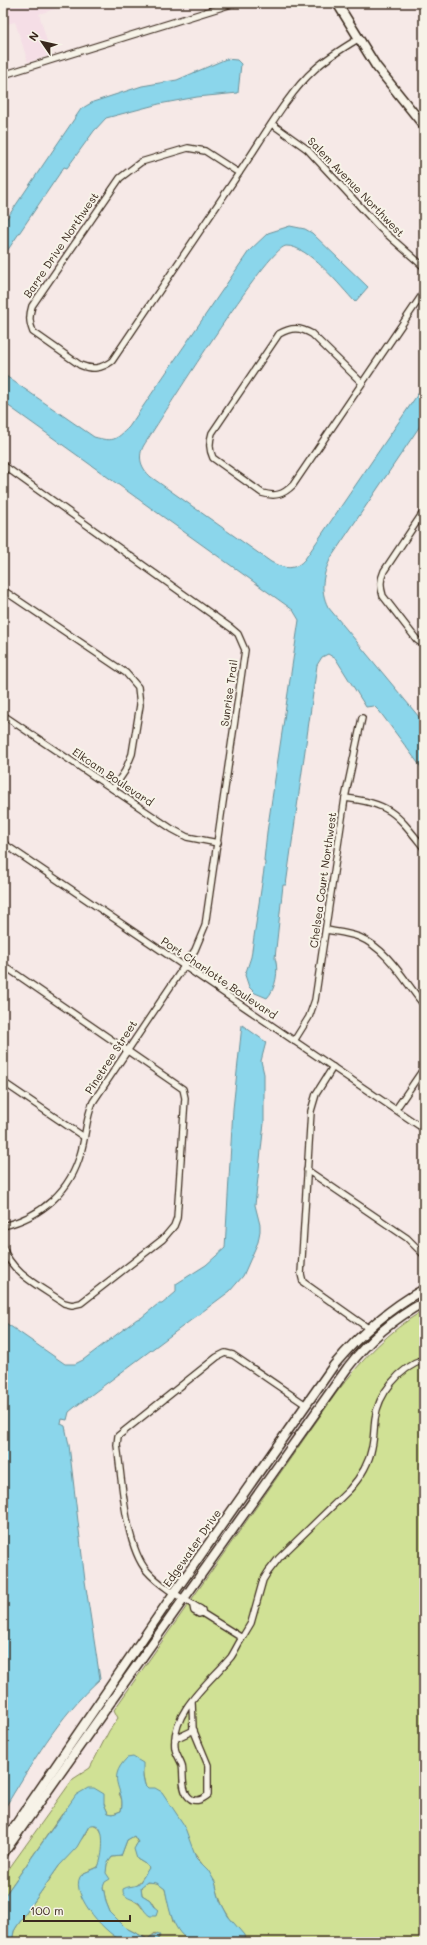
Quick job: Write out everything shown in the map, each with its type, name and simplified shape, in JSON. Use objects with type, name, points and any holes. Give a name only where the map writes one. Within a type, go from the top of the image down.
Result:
[{"type":"street","points":[[3,75],[235,3]]},
{"type":"street","points":[[337,3],[358,39],[395,92],[424,126]]},
{"type":"street","name":"Barre Drive Northwest","points":[[239,173],[205,151],[188,148],[150,159],[126,172],[114,185],[32,306],[29,315],[33,332],[80,365],[88,368],[96,369],[105,366],[112,361],[296,89],[314,70],[335,53],[358,39]]},
{"type":"street","name":"Salem Avenue Northwest","points":[[272,124],[307,149],[380,228],[424,267]]},
{"type":"street","points":[[362,383],[312,334],[300,329],[287,329],[279,334],[212,433],[209,441],[209,450],[213,458],[219,464],[262,493],[270,496],[279,495],[287,491],[293,485],[424,292]]},
{"type":"street","name":"Sunrise Trail","points":[[4,468],[231,628],[242,642],[245,659],[205,926],[199,943],[184,966]]},
{"type":"street","points":[[424,511],[380,579],[380,588],[383,596],[417,640],[424,645]]},
{"type":"street","points":[[3,590],[126,674],[138,687],[140,705],[132,754],[125,771],[113,789]]},
{"type":"street","name":"Elkcam Boulevard","points":[[3,715],[179,833],[196,840],[218,843]]},
{"type":"street","name":"Chelsea Court Northwest","points":[[294,1041],[309,1017],[315,1000],[345,798],[362,718]]},
{"type":"street","points":[[345,798],[365,800],[385,807],[402,820],[424,848]]},
{"type":"street","name":"Port Charlotte Boulevard","points":[[3,844],[424,1129]]},
{"type":"street","points":[[326,930],[351,935],[374,946],[387,958],[424,1005]]},
{"type":"street","points":[[3,965],[128,1049],[183,1089],[185,1098],[178,1218],[169,1233],[157,1244],[81,1303],[72,1305],[64,1302],[19,1272],[8,1258],[3,1247]]},
{"type":"street","name":"Pinetree Street","points":[[3,1226],[36,1214],[59,1195],[76,1169],[87,1118],[93,1102],[184,966]]},
{"type":"street","points":[[333,1067],[318,1090],[312,1106],[301,1274],[303,1282],[368,1328]]},
{"type":"street","points":[[396,1110],[424,1068]]},
{"type":"street","points":[[3,1082],[84,1136]]},
{"type":"street","points":[[307,1170],[407,1238],[424,1256]]},
{"type":"street","name":"Edgewater Drive","points":[[3,1843],[174,1593],[334,1365],[368,1328],[394,1307],[424,1289]]},
{"type":"street","name":"Edgewater Drive","points":[[3,1854],[356,1356],[380,1333],[409,1310],[424,1302]]},
{"type":"street","points":[[242,1638],[202,1613],[199,1614],[194,1610],[193,1606],[174,1593],[146,1570],[133,1547],[116,1445],[118,1436],[217,1357],[225,1353],[234,1355],[306,1405]]},
{"type":"street","points":[[192,1702],[194,1730],[208,1765],[208,1795],[202,1800],[194,1800],[188,1796],[183,1785],[182,1766],[175,1749],[175,1739],[181,1717],[192,1702],[232,1655],[251,1623],[263,1580],[278,1558],[360,1478],[367,1464],[372,1447],[375,1418],[383,1394],[394,1379],[419,1361],[424,1360]]},
{"type":"street","points":[[175,1739],[194,1730]]},
{"type":"shaded area","points":[[3,3],[73,3],[39,14],[51,55],[28,62],[15,22],[3,25]]},
{"type":"green space","points":[[424,1310],[424,1942],[245,1942],[244,1938],[223,1907],[215,1882],[145,1785],[142,1770],[119,1794],[122,1800],[121,1811],[113,1814],[108,1813],[104,1804],[62,1814],[3,1898],[3,1877],[73,1779],[90,1768],[109,1731],[118,1718],[114,1710],[337,1392],[376,1347],[399,1327]]},
{"type":"green space","points":[[92,1824],[101,1831],[103,1837],[104,1843],[102,1856],[98,1867],[84,1873],[108,1931],[125,1942],[12,1942],[14,1931],[17,1926],[59,1866]]},
{"type":"green space","points":[[134,1836],[138,1843],[136,1845],[137,1859],[149,1868],[135,1886],[133,1900],[142,1908],[155,1908],[150,1900],[142,1895],[141,1887],[144,1884],[153,1882],[165,1889],[173,1922],[192,1942],[156,1942],[160,1936],[155,1933],[148,1939],[126,1928],[110,1912],[103,1887],[107,1864],[112,1857],[121,1856],[127,1840]]},
{"type":"water","points":[[226,59],[237,60],[241,64],[238,93],[197,97],[159,104],[106,118],[94,131],[67,168],[64,167],[3,257],[3,224],[81,109],[93,102],[142,86],[177,80]]},
{"type":"water","points":[[290,226],[305,229],[312,233],[368,287],[355,302],[324,268],[304,252],[286,246],[275,254],[238,303],[171,403],[144,445],[141,454],[141,462],[151,477],[271,562],[289,568],[297,566],[305,559],[424,385],[424,420],[332,556],[324,575],[323,587],[325,600],[328,607],[424,723],[424,771],[380,712],[374,706],[366,707],[336,659],[328,654],[322,657],[317,665],[286,885],[283,885],[275,958],[277,974],[273,990],[267,998],[255,993],[249,987],[245,975],[251,957],[265,863],[267,832],[299,620],[293,610],[3,402],[3,374],[94,437],[106,440],[117,438],[129,427],[249,251],[268,233]]},
{"type":"water","points":[[242,1025],[266,1042],[261,1061],[264,1074],[264,1123],[255,1205],[260,1225],[258,1242],[243,1276],[230,1291],[75,1407],[69,1412],[67,1420],[62,1419],[61,1424],[65,1426],[69,1445],[85,1581],[100,1679],[58,1725],[35,1758],[3,1811],[3,1321],[65,1364],[75,1364],[83,1360],[158,1304],[162,1304],[176,1292],[176,1284],[206,1265],[225,1248],[233,1109]]},
{"type":"water","points":[[133,1757],[143,1763],[143,1777],[145,1785],[148,1788],[155,1788],[162,1792],[184,1825],[196,1858],[208,1870],[215,1882],[220,1901],[228,1916],[244,1935],[245,1942],[196,1943],[185,1938],[172,1919],[165,1889],[157,1883],[147,1882],[141,1887],[142,1895],[150,1900],[153,1906],[158,1910],[156,1916],[150,1916],[137,1901],[126,1897],[123,1889],[138,1884],[149,1868],[137,1859],[134,1849],[138,1842],[134,1836],[127,1840],[121,1856],[112,1857],[107,1864],[106,1873],[110,1879],[105,1882],[103,1887],[106,1902],[110,1912],[126,1928],[147,1939],[158,1933],[160,1936],[156,1942],[132,1943],[118,1939],[109,1932],[85,1904],[80,1894],[78,1885],[80,1877],[86,1872],[98,1867],[100,1862],[102,1833],[99,1827],[95,1825],[89,1826],[77,1847],[59,1866],[17,1926],[14,1931],[12,1942],[3,1942],[3,1898],[76,1795],[88,1788],[94,1788],[104,1794],[104,1804],[108,1813],[113,1814],[121,1811],[122,1804],[117,1773],[120,1766],[127,1758]]}]
